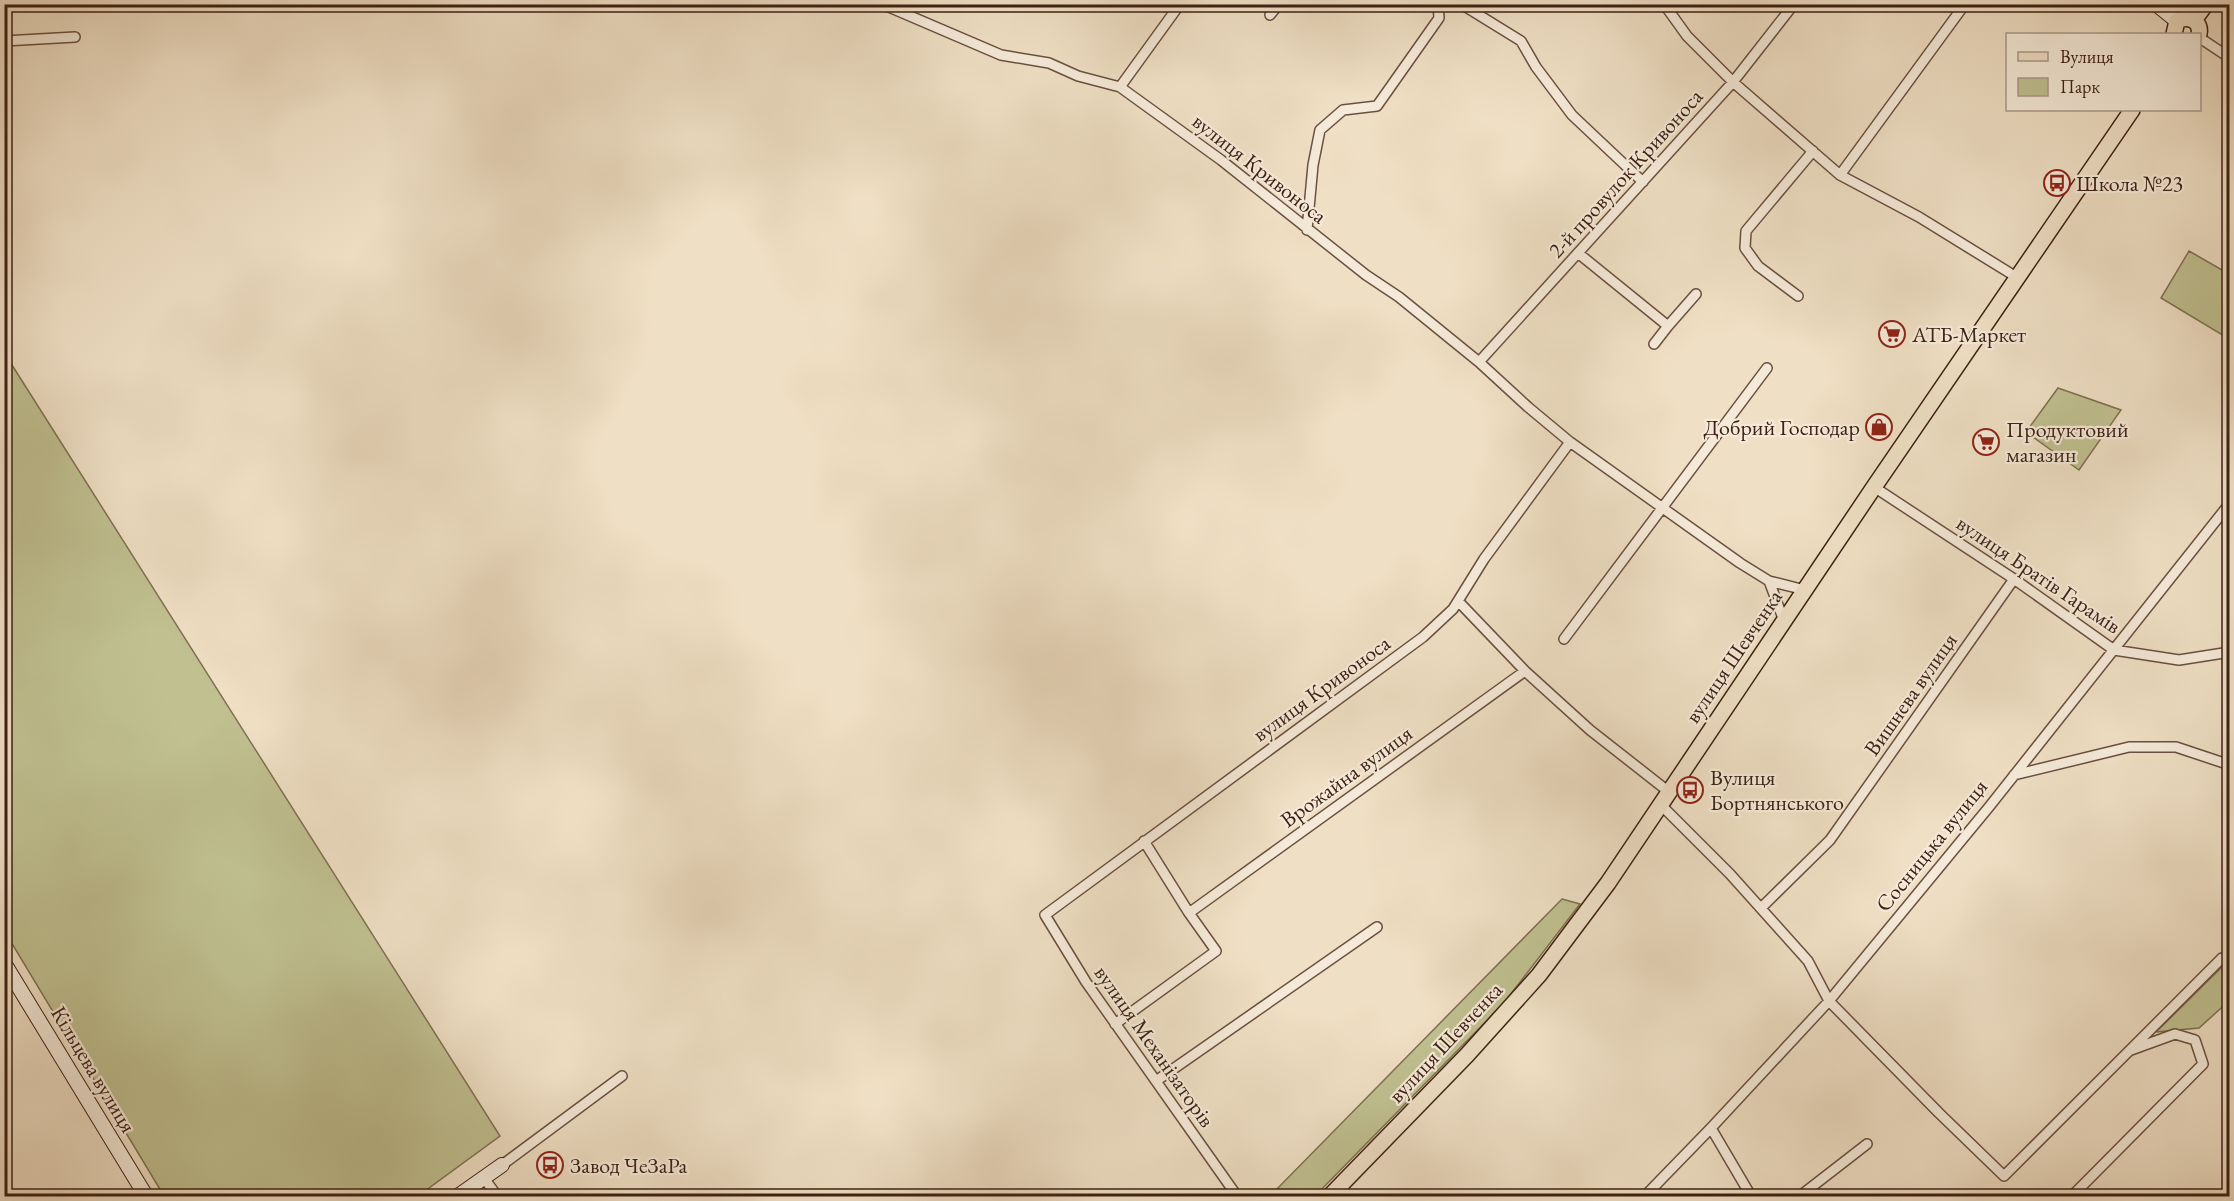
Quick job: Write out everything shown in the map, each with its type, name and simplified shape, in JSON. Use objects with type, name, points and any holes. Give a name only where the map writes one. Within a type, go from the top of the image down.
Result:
[{"type":"main road","points":[[2156,4],[2176,28],[2184,18],[2197,31],[2206,4]]},
{"type":"main road","name":"вулиця Шевченка","points":[[1330,1197],[1467,1055],[1539,975],[1608,883],[1874,487],[2131,111]]},
{"type":"main road","name":"Кільцева вулиця","points":[[4,963],[146,1197]]},
{"type":"main road","points":[[458,1197],[502,1165]]},
{"type":"street","name":"вулиця Кривоноса","points":[[882,4],[1001,55],[1049,63],[1078,76],[1120,87],[1221,160],[1307,230],[1399,297],[1479,362],[1570,442],[1740,563],[1769,581],[1805,590]]},
{"type":"street","points":[[1120,87],[1180,4]]},
{"type":"street","points":[[1270,15],[1278,4]]},
{"type":"street","points":[[1307,230],[1313,165],[1320,130],[1343,110],[1377,106],[1438,18],[1438,4]]},
{"type":"street","points":[[1461,4],[1521,41],[1536,67],[1572,116],[1643,182]]},
{"type":"street","points":[[1664,4],[1687,36],[1733,82],[1840,175],[1919,217],[2018,278]]},
{"type":"street","name":"2-й провулок Кривоноса","points":[[1479,362],[1733,82],[1794,4]]},
{"type":"street","points":[[1840,175],[1965,4]]},
{"type":"street","points":[[2201,34],[2229,58]]},
{"type":"street","points":[[4,41],[75,37]]},
{"type":"street","points":[[1798,296],[1758,266],[1745,249],[1746,231],[1813,151]]},
{"type":"street","points":[[1578,253],[1668,326]]},
{"type":"street","points":[[1654,344],[1696,294]]},
{"type":"street","points":[[1563,639],[1767,368]]},
{"type":"street","name":"вулиця Кривоноса","points":[[1045,915],[1423,637],[1453,609],[1484,559],[1570,442]]},
{"type":"street","name":"вулиця Братів Гарамів","points":[[1874,487],[2014,579],[2114,650],[2179,660],[2229,652]]},
{"type":"street","name":"Сосницька вулиця","points":[[1645,1197],[1829,1001],[2014,775],[2229,506]]},
{"type":"street","name":"Вишнева вулиця","points":[[1761,908],[1830,840],[2014,579]]},
{"type":"street","points":[[1769,581],[1784,621]]},
{"type":"street","points":[[1458,602],[1525,671],[1590,729],[1670,792]]},
{"type":"street","name":"Врожайна вулиця","points":[[1189,913],[1525,671]]},
{"type":"street","points":[[2014,775],[2129,747],[2176,747],[2229,765]]},
{"type":"street","points":[[1660,805],[1730,874],[1808,961],[1829,1001],[2004,1176],[2222,958],[2229,956]]},
{"type":"street","points":[[1115,1024],[1216,951],[1144,841]]},
{"type":"street","name":"вулиця Механізаторів","points":[[1045,915],[1073,962],[1115,1024],[1237,1197]]},
{"type":"street","points":[[1156,1081],[1377,927]]},
{"type":"street","points":[[2072,1197],[2202,1064],[2195,1040],[2175,1034],[2126,1052]]},
{"type":"street","points":[[502,1165],[622,1076]]},
{"type":"street","points":[[1712,1128],[1751,1197]]},
{"type":"street","points":[[1800,1197],[1867,1144]]},
{"type":"street","points":[[484,1178],[497,1197]]},
{"type":"green space","points":[[2189,251],[2229,274],[2229,339],[2161,298]]},
{"type":"green space","points":[[5,354],[500,1136],[418,1196],[164,1196],[5,932]]},
{"type":"green space","points":[[2058,388],[2121,410],[2079,470],[2026,432]]},
{"type":"green space","points":[[1562,899],[1580,904],[1504,1003],[1315,1196],[1270,1196]]},
{"type":"green space","points":[[2229,963],[2229,1001],[2199,1028],[2156,1032],[2225,964]]},
{"type":"place","name":"Школа №23","points":[[2057,183]]},
{"type":"place","name":"АТБ-Маркет","points":[[1892,334]]},
{"type":"place","name":"Добрий Господар","points":[[1879,427]]},
{"type":"place","name":"Продуктовий магазин","points":[[1986,442]]},
{"type":"place","name":"Вулиця Бортнянського","points":[[1690,790]]},
{"type":"place","name":"Завод ЧеЗаРа","points":[[550,1165]]}]
